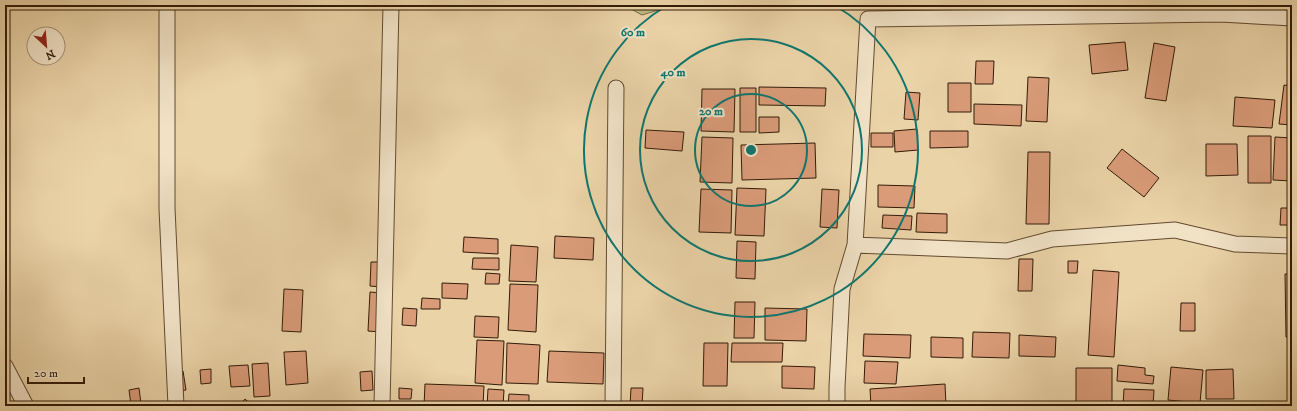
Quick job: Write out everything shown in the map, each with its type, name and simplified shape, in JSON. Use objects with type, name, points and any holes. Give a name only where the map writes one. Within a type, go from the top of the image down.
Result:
[{"type":"street","points":[[167,5],[167,208],[176,406]]},
{"type":"street","points":[[382,406],[391,5]]},
{"type":"street","points":[[837,406],[842,289],[855,245],[868,19],[1222,10],[1292,18]]},
{"type":"street","points":[[613,406],[616,88]]},
{"type":"street","points":[[855,245],[1007,251],[1052,239],[1175,230],[1235,244],[1292,246]]},
{"type":"street","points":[[5,366],[26,406]]},
{"type":"shaded area","points":[[624,5],[675,5],[642,15]]},
{"type":"building","points":[[1125,42],[1128,70],[1092,74],[1089,45]]},
{"type":"building","points":[[1154,43],[1175,47],[1166,101],[1145,98]]},
{"type":"building","points":[[976,61],[994,61],[993,84],[975,84]]},
{"type":"building","points":[[1028,77],[1049,78],[1047,122],[1026,121]]},
{"type":"building","points":[[948,83],[971,83],[971,112],[948,112]]},
{"type":"building","points":[[1284,85],[1292,86],[1292,125],[1279,124]]},
{"type":"building","points":[[759,87],[826,88],[825,106],[759,105]]},
{"type":"building","points":[[740,88],[756,88],[756,132],[740,132]]},
{"type":"building","points":[[702,89],[735,89],[734,132],[701,131]]},
{"type":"building","points":[[906,92],[920,93],[918,120],[904,119]]},
{"type":"building","points":[[1235,97],[1275,100],[1272,128],[1233,126]]},
{"type":"building","points":[[974,104],[1022,105],[1021,126],[974,124]]},
{"type":"building","points":[[759,117],[779,117],[779,132],[759,133]]},
{"type":"building","points":[[917,129],[918,150],[895,152],[894,131]]},
{"type":"building","points":[[646,130],[684,132],[682,151],[645,148]]},
{"type":"building","points":[[930,131],[968,131],[968,147],[930,148]]},
{"type":"building","points":[[871,133],[893,133],[893,147],[871,147]]},
{"type":"building","points":[[1248,136],[1271,136],[1271,183],[1248,183]]},
{"type":"building","points":[[702,137],[733,138],[732,183],[700,182]]},
{"type":"building","points":[[1275,137],[1292,138],[1292,181],[1273,180]]},
{"type":"building","points":[[815,143],[816,178],[742,180],[741,145]]},
{"type":"building","points":[[1206,144],[1237,144],[1238,175],[1206,176]]},
{"type":"building","points":[[1122,149],[1159,178],[1144,197],[1107,168]]},
{"type":"building","points":[[1028,152],[1050,152],[1049,224],[1026,224]]},
{"type":"building","points":[[878,185],[915,186],[914,208],[878,207]]},
{"type":"building","points":[[737,188],[766,189],[764,236],[735,235]]},
{"type":"building","points":[[701,189],[732,190],[731,233],[699,232]]},
{"type":"building","points":[[822,189],[839,190],[837,228],[820,227]]},
{"type":"building","points":[[1281,208],[1290,208],[1290,225],[1280,225]]},
{"type":"building","points":[[917,213],[947,214],[947,233],[916,232]]},
{"type":"building","points":[[883,215],[912,216],[911,230],[882,228]]},
{"type":"building","points":[[555,236],[594,238],[593,260],[554,258]]},
{"type":"building","points":[[464,237],[498,239],[498,254],[463,252]]},
{"type":"building","points":[[737,241],[756,242],[755,279],[736,278]]},
{"type":"building","points":[[511,245],[538,247],[536,282],[509,281]]},
{"type":"building","points":[[473,258],[499,258],[499,270],[472,269]]},
{"type":"building","points":[[1019,259],[1033,259],[1032,291],[1018,291]]},
{"type":"building","points":[[1068,261],[1078,261],[1077,273],[1068,273]]},
{"type":"building","points":[[371,262],[382,262],[381,287],[370,286]]},
{"type":"building","points":[[1093,270],[1119,272],[1114,357],[1088,355]]},
{"type":"building","points":[[486,273],[500,274],[499,284],[485,284]]},
{"type":"building","points":[[1285,274],[1292,274],[1292,337],[1286,337]]},
{"type":"building","points":[[442,283],[468,284],[467,299],[442,298]]},
{"type":"building","points":[[510,284],[538,285],[536,332],[508,330]]},
{"type":"building","points":[[284,289],[303,290],[301,332],[282,331]]},
{"type":"building","points":[[370,292],[383,293],[381,332],[368,331]]},
{"type":"building","points":[[422,298],[440,299],[440,309],[421,309]]},
{"type":"building","points":[[735,302],[755,302],[754,338],[734,338]]},
{"type":"building","points":[[1181,303],[1195,303],[1195,331],[1180,331]]},
{"type":"building","points":[[403,308],[417,309],[416,326],[402,325]]},
{"type":"building","points":[[765,308],[807,309],[806,341],[765,340]]},
{"type":"building","points":[[475,316],[499,317],[498,338],[474,337]]},
{"type":"building","points":[[973,332],[1010,333],[1009,358],[972,357]]},
{"type":"building","points":[[864,334],[911,335],[910,358],[863,356]]},
{"type":"building","points":[[1019,335],[1056,337],[1055,357],[1019,356]]},
{"type":"building","points":[[931,337],[963,338],[963,358],[931,357]]},
{"type":"building","points":[[477,340],[504,341],[502,385],[475,383]]},
{"type":"building","points":[[507,343],[540,345],[538,384],[506,383]]},
{"type":"building","points":[[704,343],[728,343],[727,386],[703,386]]},
{"type":"building","points":[[732,343],[783,343],[782,362],[731,362]]},
{"type":"building","points":[[306,351],[308,383],[286,385],[284,352]]},
{"type":"building","points":[[549,351],[604,353],[603,384],[547,382]]},
{"type":"building","points":[[865,361],[898,362],[896,384],[864,383]]},
{"type":"building","points":[[268,363],[270,396],[254,397],[252,364]]},
{"type":"building","points":[[248,365],[250,386],[231,387],[229,366]]},
{"type":"building","points":[[1118,365],[1145,368],[1145,375],[1154,376],[1153,384],[1117,381]]},
{"type":"building","points":[[782,366],[815,367],[814,389],[782,388]]},
{"type":"building","points":[[1171,367],[1203,370],[1200,403],[1168,400]]},
{"type":"building","points":[[1076,368],[1112,368],[1112,406],[1076,406]]},
{"type":"building","points":[[211,369],[211,383],[201,384],[200,370]]},
{"type":"building","points":[[1233,369],[1234,399],[1206,399],[1206,370]]},
{"type":"building","points":[[183,371],[186,390],[179,391],[176,372]]},
{"type":"building","points":[[372,371],[373,390],[361,391],[360,372]]},
{"type":"building","points":[[425,384],[484,386],[483,406],[424,406]]},
{"type":"building","points":[[945,384],[946,406],[871,406],[870,389]]},
{"type":"building","points":[[139,388],[141,404],[131,405],[129,390]]},
{"type":"building","points":[[399,388],[412,389],[411,399],[399,399]]},
{"type":"building","points":[[631,388],[643,388],[642,406],[630,406]]},
{"type":"building","points":[[488,389],[504,390],[503,406],[487,406]]},
{"type":"building","points":[[1124,389],[1154,390],[1153,406],[1123,406]]},
{"type":"building","points":[[509,394],[529,395],[529,406],[508,406]]},
{"type":"building","points":[[245,399],[253,406],[239,406]]},
{"type":"building","points":[[714,404],[734,404],[734,406],[713,406]]},
{"type":"building","points":[[733,404],[812,405],[812,406],[733,406]]}]
